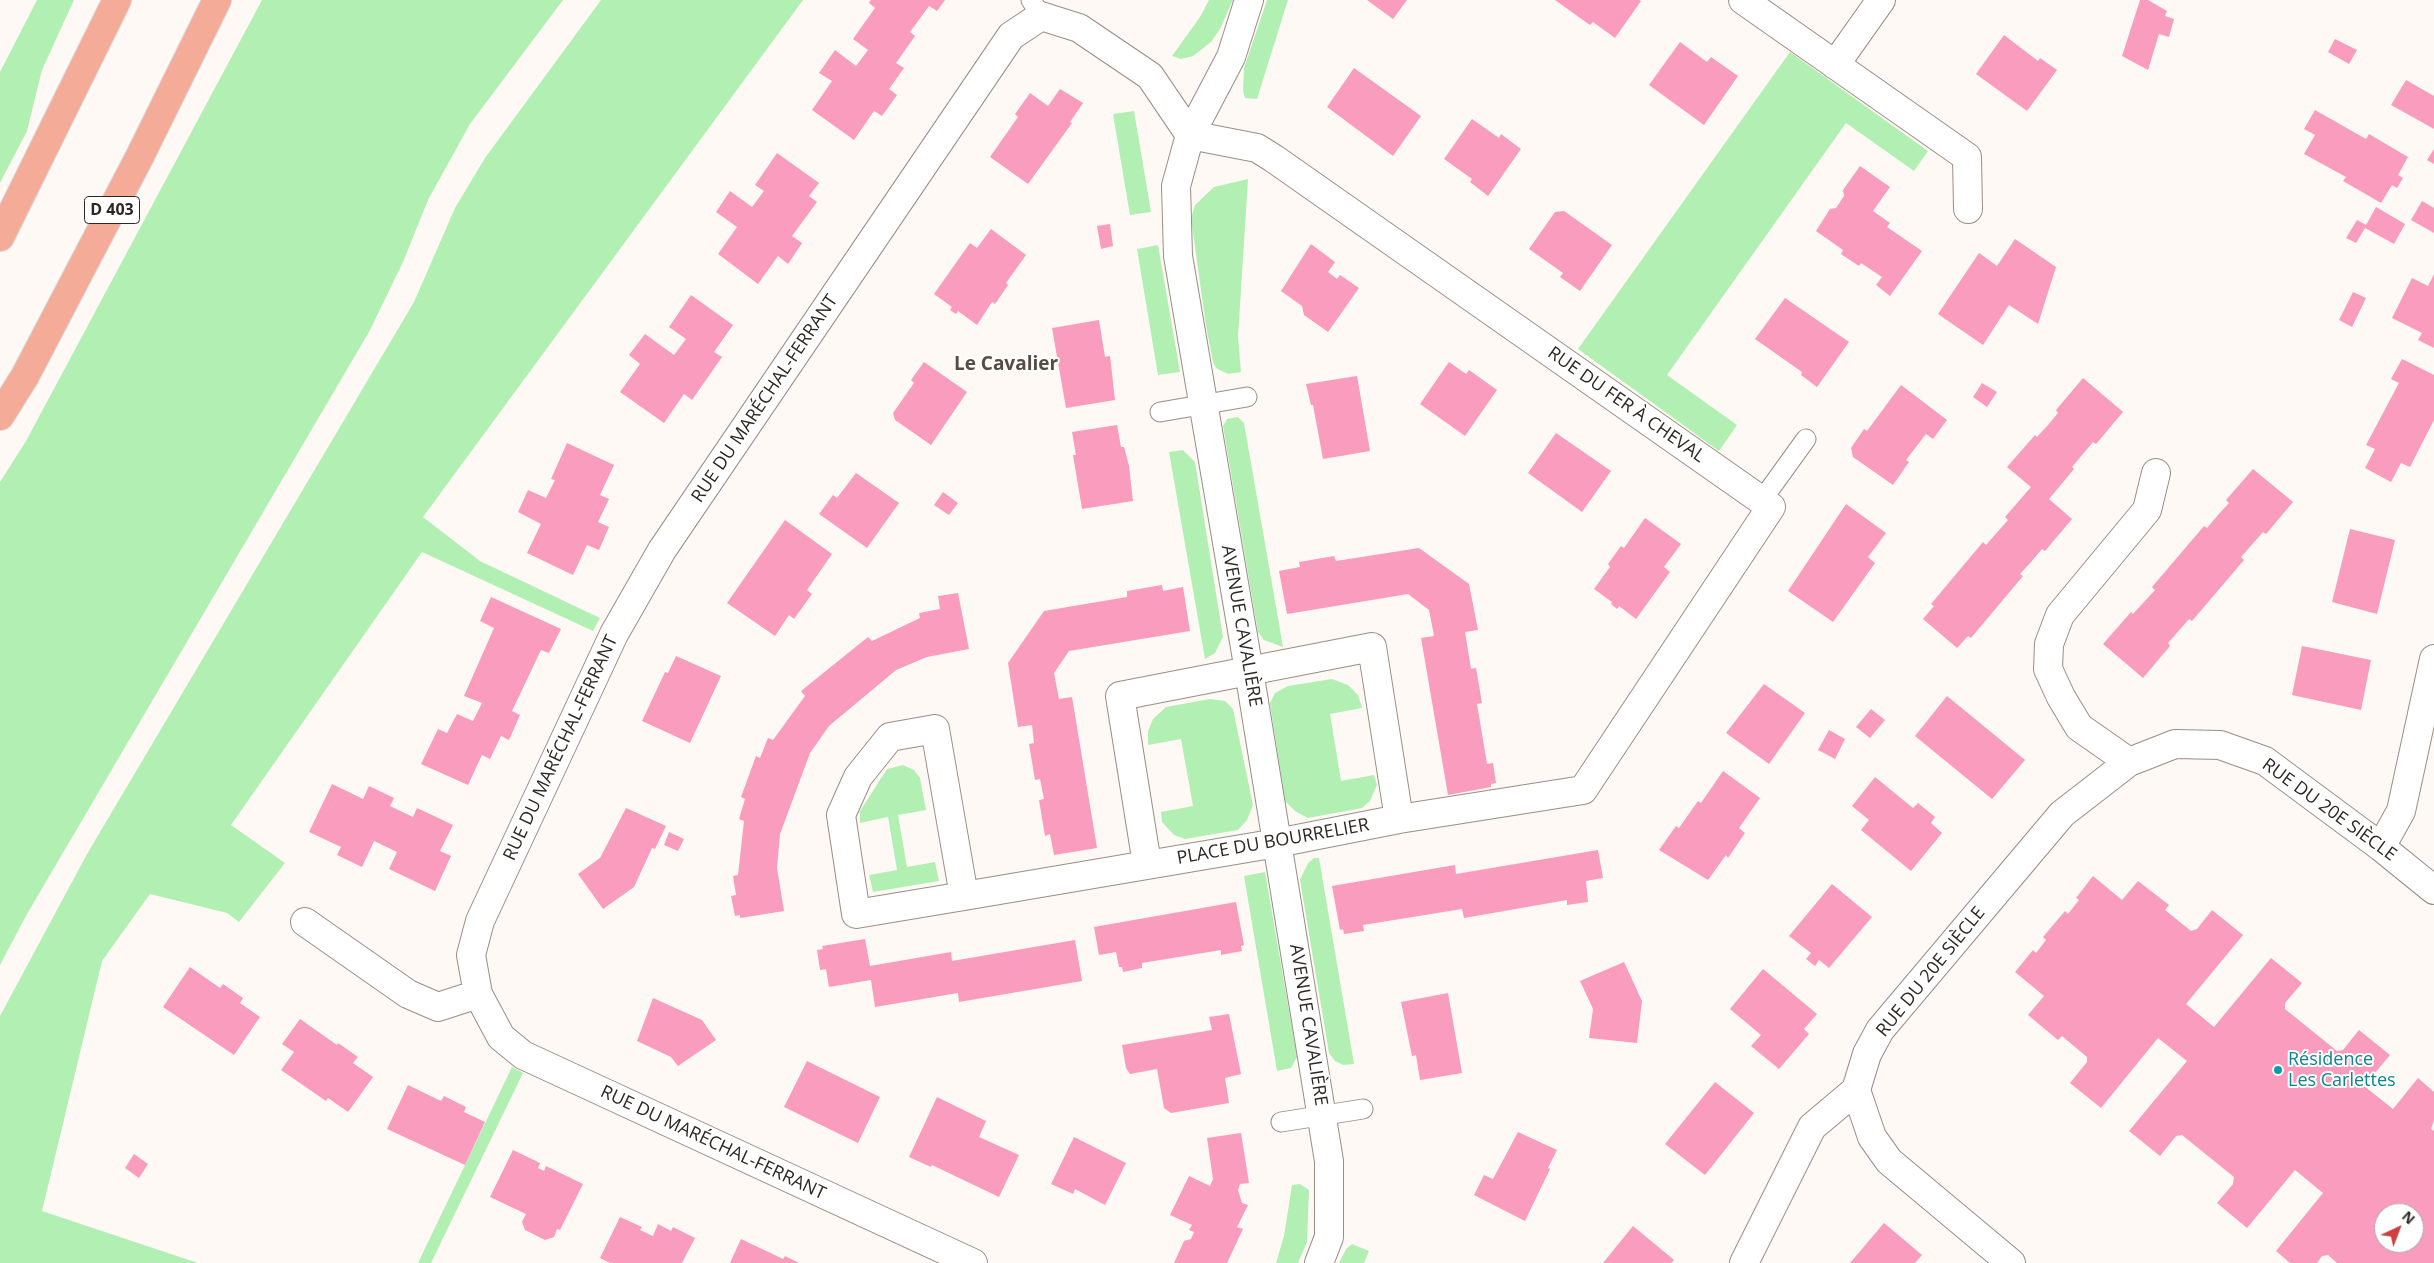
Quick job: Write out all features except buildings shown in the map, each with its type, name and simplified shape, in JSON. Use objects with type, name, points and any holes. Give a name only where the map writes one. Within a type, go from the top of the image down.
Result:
[{"type":"main road","points":[[0,237],[117,0]]},
{"type":"main road","name":"D 403","points":[[0,416],[25,376],[135,167],[217,0]]},
{"type":"street","name":"AVENUE CAVALIÈRE","points":[[1248,0],[1231,57],[1190,135],[1176,186],[1178,256],[1249,671],[1329,1161],[1329,1237],[1320,1263]]},
{"type":"street","points":[[1743,0],[1967,157],[1968,209]]},
{"type":"street","points":[[1835,64],[1881,0]]},
{"type":"street","name":"RUE DU MARÉCHAL-FERRANT","points":[[973,1263],[523,1055],[501,1037],[478,994],[471,955],[480,920],[614,634],[657,558],[1011,36],[1036,8],[1079,28],[1150,76],[1190,135]]},
{"type":"street","name":"RUE DU FER À CHEVAL","points":[[1190,135],[1257,148],[1273,158],[1762,500]]},
{"type":"street","points":[[2129,762],[2080,728],[2061,697],[2048,669],[2049,644],[2060,615],[2147,510],[2156,473]]},
{"type":"street","name":"PLACE DU BOURRELIER","points":[[964,896],[934,729],[890,737],[858,777],[841,815],[856,914],[964,896],[1147,864],[1277,843],[1399,819],[1583,790],[1771,507],[1762,500]]},
{"type":"street","points":[[1147,864],[1120,696],[1372,648],[1399,819]]},
{"type":"street","points":[[2382,847],[2400,810],[2434,659]]},
{"type":"street","name":"RUE DU 20E SIÈCLE","points":[[1856,1090],[1867,1054],[1880,1030],[2062,814],[2129,762],[2175,744],[2220,745],[2265,761],[2382,847],[2434,890]]},
{"type":"street","points":[[305,922],[408,994],[438,1007],[478,994]]},
{"type":"street","points":[[1744,1263],[1812,1127],[1856,1090],[1872,1137],[1889,1161],[2010,1263]]},
{"type":"lane","points":[[1160,412],[1247,397]]},
{"type":"lane","points":[[1762,500],[1806,439]]},
{"type":"lane","points":[[1281,1122],[1363,1108]]},
{"type":"green space","points":[[37,0],[74,0],[42,70],[27,131],[0,183],[0,72]]},
{"type":"green space","points":[[262,0],[563,0],[470,124],[428,200],[403,262],[369,332],[27,914],[0,965],[0,482],[26,441]]},
{"type":"green space","points":[[601,0],[803,0],[423,517],[480,561],[600,618],[593,631],[422,552],[231,825],[285,863],[239,922],[227,913],[150,894],[102,961],[42,1211],[198,1263],[0,1263],[0,1016],[87,854],[414,302],[455,208],[485,158]]},
{"type":"green space","points":[[1209,0],[1233,0],[1220,29],[1211,42],[1193,56],[1181,59],[1172,56],[1200,17]]},
{"type":"green space","points":[[1267,0],[1288,0],[1257,99],[1245,98],[1243,90],[1244,68]]},
{"type":"green space","points":[[1790,52],[1928,151],[1914,171],[1846,123],[1667,375],[1737,425],[1719,451],[1578,349]]},
{"type":"green space","points":[[1134,111],[1151,212],[1130,215],[1113,114]]},
{"type":"green space","points":[[1248,179],[1238,337],[1241,372],[1228,374],[1216,368],[1213,362],[1191,218],[1195,205],[1214,187]]},
{"type":"green space","points":[[1158,245],[1180,372],[1158,375],[1137,249]]},
{"type":"green space","points":[[1238,417],[1244,423],[1283,647],[1264,640],[1258,632],[1223,426],[1227,419]]},
{"type":"green space","points":[[1183,450],[1195,462],[1223,637],[1215,653],[1205,659],[1169,452]]},
{"type":"green space","points":[[1332,679],[1348,685],[1358,695],[1362,708],[1330,714],[1341,781],[1374,775],[1377,785],[1370,801],[1362,808],[1308,818],[1296,812],[1285,801],[1270,703],[1275,693],[1288,686]]},
{"type":"green space","points":[[1210,699],[1225,701],[1233,709],[1253,805],[1247,820],[1238,830],[1185,839],[1174,835],[1162,822],[1161,812],[1193,806],[1181,739],[1148,745],[1148,731],[1153,719],[1166,707]]},
{"type":"green space","points":[[903,765],[914,770],[920,778],[926,810],[898,815],[907,867],[935,862],[939,881],[873,892],[869,875],[897,870],[888,817],[860,823],[860,811],[887,769]]},
{"type":"green space","points":[[1314,858],[1319,858],[1354,1064],[1343,1065],[1335,1061],[1329,1053],[1300,880],[1308,863]]},
{"type":"green space","points":[[1265,872],[1297,1057],[1291,1068],[1277,1071],[1244,876]]},
{"type":"green space","points":[[512,1067],[523,1073],[431,1263],[418,1263]]},
{"type":"green space","points":[[1300,1184],[1309,1190],[1307,1242],[1298,1263],[1276,1263],[1284,1236],[1292,1185]]},
{"type":"green space","points":[[1352,1244],[1369,1251],[1364,1263],[1339,1263],[1346,1249]]},
{"type":"place","name":"Résidence Les Carlettes","points":[[2278,1070]]},
{"type":"district","name":"Le Cavalier","points":[[1006,365]]}]
